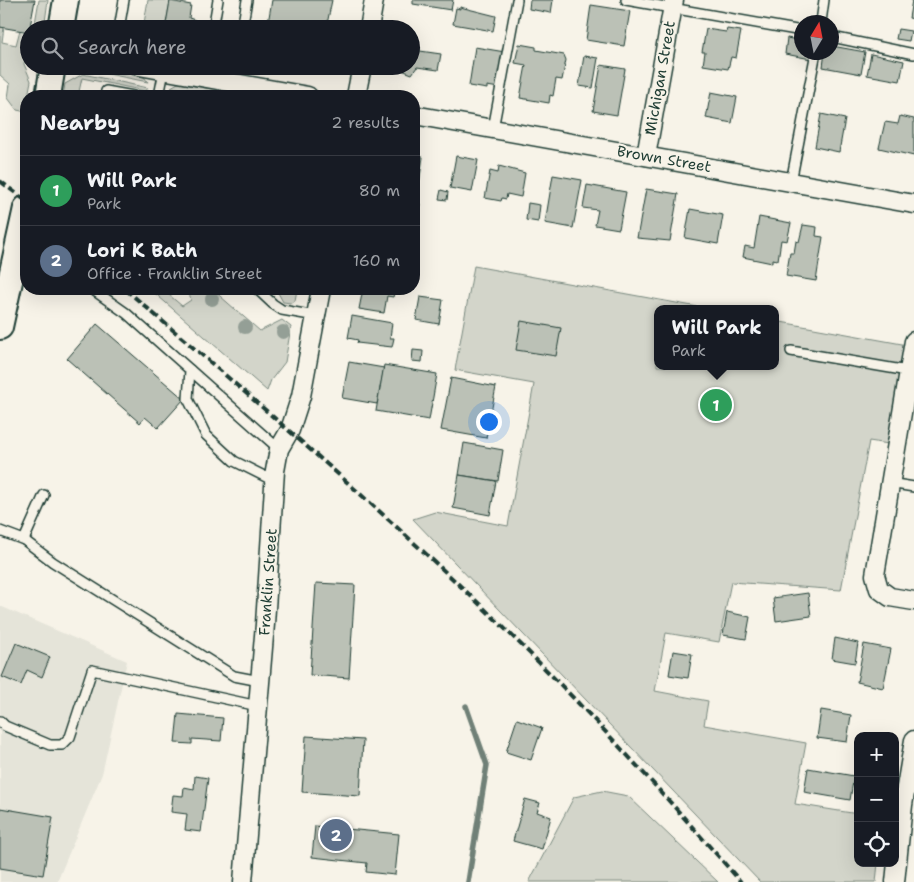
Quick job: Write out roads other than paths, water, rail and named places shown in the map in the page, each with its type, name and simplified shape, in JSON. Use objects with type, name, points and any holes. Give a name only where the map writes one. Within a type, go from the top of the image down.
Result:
[{"type":"main road","points":[[62,20],[66,0]]},
{"type":"main road","points":[[49,90],[52,75]]},
{"type":"main road","points":[[0,328],[20,251]]},
{"type":"street","points":[[371,20],[374,0]]},
{"type":"street","name":"Michigan Street","points":[[646,156],[673,4]]},
{"type":"street","points":[[219,75],[282,90]]},
{"type":"street","points":[[357,90],[360,75]]},
{"type":"street","name":"Brown Street","points":[[420,116],[914,204]]},
{"type":"street","name":"Franklin Street","points":[[242,882],[260,681],[274,481],[279,449],[290,430],[301,396],[320,295]]},
{"type":"street","points":[[914,341],[875,575],[879,589],[890,597],[914,601]]},
{"type":"street","points":[[895,882],[903,805],[914,740]]},
{"type":"lane","points":[[121,20],[124,0]]},
{"type":"lane","points":[[215,20],[218,0]]},
{"type":"lane","points":[[244,20],[247,0]]},
{"type":"lane","points":[[493,129],[517,0]]},
{"type":"lane","points":[[626,0],[673,4],[794,29]]},
{"type":"lane","points":[[822,15],[824,0]]},
{"type":"lane","points":[[839,38],[914,54]]},
{"type":"lane","points":[[791,182],[814,60]]},
{"type":"lane","points":[[160,90],[163,75]]},
{"type":"lane","points":[[100,295],[126,313],[279,449]]},
{"type":"lane","points":[[263,295],[282,310],[316,316]]},
{"type":"lane","points":[[791,351],[908,371]]},
{"type":"lane","points":[[190,370],[188,399],[206,435],[234,461],[274,481]]},
{"type":"lane","points":[[889,483],[914,487]]},
{"type":"lane","points":[[24,540],[44,496]]},
{"type":"lane","points":[[0,531],[24,540],[53,562],[234,676],[260,681]]},
{"type":"lane","points":[[0,721],[5,726],[50,745],[62,745],[70,737],[92,670],[258,706]]},
{"type":"waterway","points":[[466,706],[487,765],[468,882]]},
{"type":"railway","points":[[0,181],[20,196]]},
{"type":"railway","points":[[132,295],[344,480],[472,597],[610,736],[741,882]]},
{"type":"place","name":"Will Park","points":[[716,405]]},
{"type":"place","name":"Lori K Bath","points":[[336,835]]}]
